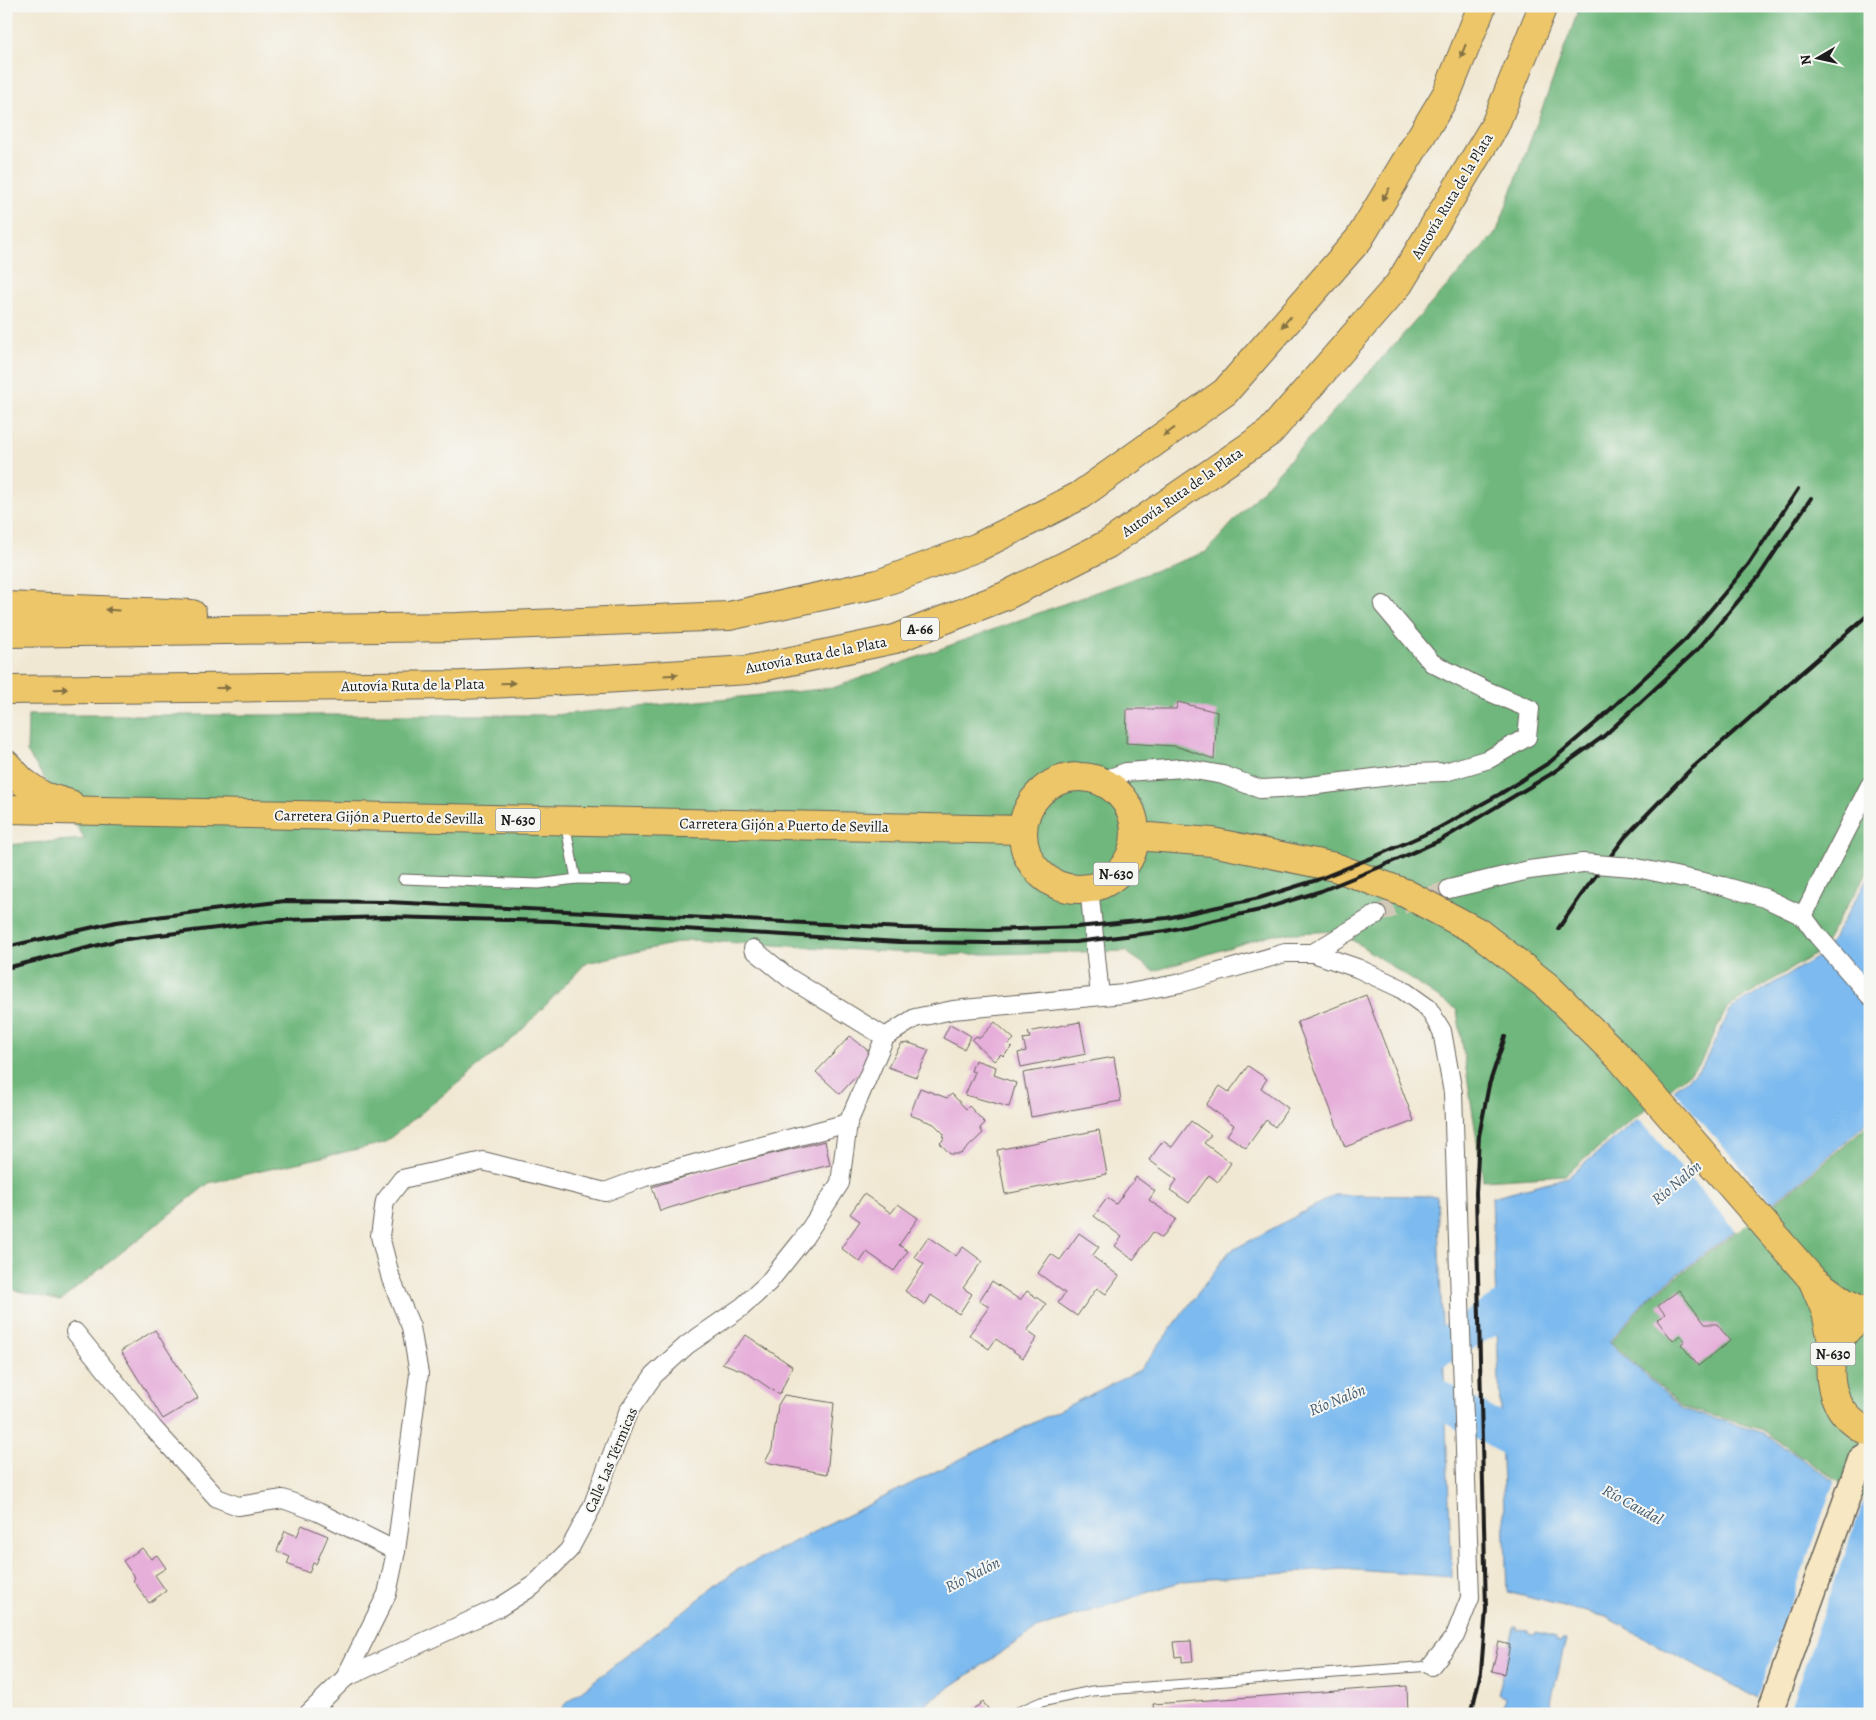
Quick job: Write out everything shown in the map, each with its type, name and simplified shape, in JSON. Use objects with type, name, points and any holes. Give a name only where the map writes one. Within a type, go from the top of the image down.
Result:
[{"type":"highway","points":[[6,633],[457,627],[729,616],[878,584],[978,547],[1079,496],[1225,392],[1359,239],[1447,93],[1482,6]]},
{"type":"highway","name":"Autovía Ruta de la Plata","points":[[9,690],[462,684],[603,679],[748,670],[895,639],[1005,596],[1108,544],[1270,432],[1399,284],[1495,125],[1543,6]]},
{"type":"highway","points":[[6,606],[86,608],[457,627]]},
{"type":"highway","points":[[6,764],[23,782],[42,796],[96,811]]},
{"type":"highway","name":"N-630","points":[[1102,780],[1080,776],[1059,780],[1040,791],[1027,809],[1022,830],[1028,858],[1046,880],[1073,890],[1103,885],[1126,865],[1136,836],[1212,842],[1302,859],[1335,867],[1405,893],[1478,932],[1547,986],[1620,1058],[1804,1270],[1844,1302],[1869,1314]]},
{"type":"highway","points":[[1102,780],[1120,794],[1132,813],[1136,836]]},
{"type":"highway","name":"Carretera Gijón a Puerto de Sevilla","points":[[9,807],[96,811],[1022,830]]},
{"type":"highway","name":"N-630","points":[[1804,1270],[1826,1312],[1834,1350]]},
{"type":"highway","name":"N-630","points":[[1869,1314],[1854,1322],[1844,1332],[1834,1350],[1829,1370],[1831,1390],[1840,1408],[1850,1420],[1870,1432]]},
{"type":"street","points":[[1102,780],[1126,772],[1183,768],[1223,775],[1260,789],[1302,787],[1414,773],[1445,772],[1489,759],[1527,737],[1530,709],[1485,690],[1432,663],[1382,605]]},
{"type":"street","points":[[1803,916],[1870,785]]},
{"type":"street","points":[[1449,889],[1529,870],[1584,863],[1632,868],[1724,886],[1765,898],[1803,916],[1870,996]]},
{"type":"street","points":[[1089,887],[1100,996]]},
{"type":"street","points":[[1312,953],[1377,914]]},
{"type":"street","points":[[753,949],[788,978],[885,1037],[915,1018],[953,1010],[1124,994],[1181,983],[1285,953],[1312,953],[1357,968],[1400,988],[1428,1008],[1442,1031],[1453,1093],[1470,1598],[1455,1636],[1431,1666]]},
{"type":"street","name":"Calle Las Térmicas","points":[[345,1678],[500,1607],[533,1586],[569,1550],[592,1507],[628,1412],[654,1375],[687,1344],[748,1301],[768,1283],[804,1238],[840,1183],[848,1123],[885,1037]]},
{"type":"street","points":[[308,1714],[345,1678],[387,1594],[396,1551],[419,1374],[411,1327],[391,1279],[380,1236],[385,1200],[402,1179],[483,1161],[606,1192],[645,1177],[848,1123]]},
{"type":"street","points":[[75,1332],[153,1428],[217,1498],[238,1506],[283,1499],[318,1512],[396,1551]]},
{"type":"street","points":[[1769,1714],[1865,1456],[1840,1408]]},
{"type":"lane","points":[[565,821],[576,878]]},
{"type":"lane","points":[[403,879],[538,884],[576,878],[628,880]]},
{"type":"lane","points":[[1013,1714],[1041,1702],[1092,1691],[1431,1666]]},
{"type":"green space","points":[[1580,6],[1870,6],[1870,868],[1820,951],[1727,1008],[1699,1065],[1565,1175],[1483,1180],[1457,1010],[1339,931],[1273,934],[1154,971],[1125,951],[942,955],[690,940],[586,963],[516,1036],[384,1143],[209,1183],[60,1301],[6,1288],[6,845],[85,839],[27,752],[28,715],[555,715],[833,688],[1206,552],[1497,231]]},
{"type":"green space","points":[[1870,1123],[1870,1503],[1763,1430],[1682,1407],[1611,1342],[1649,1298],[1798,1185]]},
{"type":"water","points":[[1870,875],[1870,1120],[1798,1183],[1649,1296],[1609,1342],[1682,1409],[1763,1433],[1870,1505],[1870,1714],[1786,1714],[1607,1617],[1507,1592],[1492,1197],[1568,1177],[1702,1067],[1731,1009],[1824,953]]},
{"type":"water","points":[[1335,1195],[1437,1196],[1452,1577],[1342,1569],[1183,1581],[1036,1629],[910,1714],[557,1714],[566,1703],[735,1571],[1140,1370],[1229,1252]]},
{"type":"water","points":[[1514,1627],[1517,1627],[1517,1630],[1529,1631],[1529,1634],[1535,1635],[1536,1632],[1556,1637],[1556,1640],[1561,1642],[1562,1639],[1566,1639],[1548,1714],[1501,1714],[1505,1697],[1498,1695]]},
{"type":"pier","points":[[1672,1088],[1773,1204],[1737,1232],[1637,1117]]},
{"type":"pier","points":[[1835,1479],[1864,1498],[1788,1714],[1781,1714],[1756,1701]]},
{"type":"building","points":[[1178,702],[1217,712],[1214,759],[1175,746],[1126,743],[1127,709],[1176,709]]},
{"type":"building","points":[[1366,995],[1414,1121],[1345,1147],[1297,1022]]},
{"type":"building","points":[[995,1022],[1014,1039],[1009,1044],[1012,1047],[1003,1056],[1001,1054],[994,1061],[972,1040],[976,1036],[980,1038]]},
{"type":"building","points":[[1080,1022],[1086,1054],[1021,1067],[1018,1053],[1026,1051],[1023,1039],[1030,1038],[1028,1032]]},
{"type":"building","points":[[950,1024],[971,1036],[964,1049],[943,1038]]},
{"type":"building","points":[[850,1036],[871,1053],[864,1061],[867,1064],[840,1094],[816,1072]]},
{"type":"building","points":[[909,1043],[929,1050],[916,1077],[888,1067],[901,1044]]},
{"type":"building","points":[[1114,1057],[1121,1101],[1031,1117],[1023,1073]]},
{"type":"building","points":[[975,1060],[996,1067],[994,1075],[1016,1083],[1009,1107],[965,1095],[975,1072],[971,1071]]},
{"type":"building","points":[[1248,1066],[1267,1079],[1261,1088],[1288,1108],[1275,1127],[1266,1120],[1246,1148],[1227,1135],[1234,1125],[1206,1105],[1220,1086],[1229,1092]]},
{"type":"building","points":[[920,1088],[947,1098],[952,1094],[966,1109],[969,1106],[985,1123],[980,1128],[983,1133],[961,1154],[950,1154],[940,1143],[943,1140],[944,1134],[934,1124],[910,1115]]},
{"type":"building","points":[[1191,1121],[1211,1135],[1204,1143],[1231,1163],[1218,1182],[1209,1175],[1189,1203],[1170,1190],[1177,1180],[1149,1160],[1163,1141],[1172,1147]]},
{"type":"building","points":[[1099,1130],[1107,1174],[1005,1194],[997,1150]]},
{"type":"building","points":[[825,1141],[830,1165],[717,1193],[660,1211],[652,1187],[710,1169]]},
{"type":"building","points":[[1136,1177],[1155,1191],[1149,1200],[1176,1219],[1162,1238],[1153,1232],[1133,1260],[1115,1246],[1122,1237],[1094,1216],[1107,1198],[1116,1204]]},
{"type":"building","points":[[864,1194],[891,1213],[898,1204],[918,1218],[899,1245],[908,1251],[894,1271],[867,1252],[860,1262],[841,1248],[860,1221],[850,1214]]},
{"type":"building","points":[[1079,1233],[1099,1247],[1092,1256],[1119,1276],[1106,1294],[1097,1288],[1077,1316],[1058,1303],[1065,1293],[1038,1273],[1051,1254],[1060,1260]]},
{"type":"building","points":[[928,1237],[956,1256],[963,1247],[982,1261],[963,1288],[972,1294],[959,1314],[931,1295],[925,1305],[905,1291],[924,1264],[914,1257]]},
{"type":"building","points":[[992,1281],[1020,1300],[1027,1291],[1046,1304],[1027,1331],[1037,1338],[1023,1358],[996,1339],[989,1349],[969,1335],[989,1307],[979,1301]]},
{"type":"building","points":[[1679,1290],[1705,1324],[1717,1324],[1730,1341],[1698,1366],[1681,1344],[1685,1341],[1680,1335],[1673,1341],[1657,1320],[1665,1314],[1658,1306]]},
{"type":"building","points":[[155,1330],[198,1398],[163,1419],[121,1351]]},
{"type":"building","points":[[746,1335],[792,1366],[781,1392],[778,1394],[746,1372],[722,1363]]},
{"type":"building","points":[[784,1395],[834,1403],[827,1474],[765,1462],[772,1449],[778,1405]]},
{"type":"building","points":[[302,1525],[328,1536],[316,1564],[313,1563],[309,1573],[287,1564],[290,1557],[277,1551],[285,1531],[297,1536]]},
{"type":"building","points":[[142,1548],[151,1559],[157,1555],[166,1568],[155,1575],[166,1591],[149,1603],[123,1561]]},
{"type":"building","points":[[1191,1641],[1193,1661],[1182,1662],[1182,1656],[1175,1657],[1173,1642]]},
{"type":"building","points":[[1499,1642],[1510,1645],[1504,1674],[1492,1671]]},
{"type":"building","points":[[1407,1686],[1408,1714],[1154,1714],[1153,1704]]},
{"type":"building","points":[[983,1702],[989,1710],[983,1714],[977,1714],[973,1709]]},
{"type":"waterway","name":"Río Nalón","points":[[1401,1372],[1538,1288]]},
{"type":"waterway","name":"Río Caudal","points":[[1401,1378],[1545,1457]]},
{"type":"tunnel","points":[[1377,914],[1449,889]]},
{"type":"railway","points":[[6,947],[116,922],[285,901],[388,902],[903,928],[989,930],[1077,927],[1167,918],[1259,898],[1317,880],[1437,829],[1500,794],[1550,762],[1599,720],[1687,638],[1748,565],[1798,489]]},
{"type":"railway","points":[[6,968],[119,940],[283,920],[387,917],[552,921],[899,942],[987,943],[1076,942],[1166,931],[1260,910],[1321,891],[1441,840],[1551,774],[1604,736],[1699,648],[1759,576],[1811,498]]},
{"type":"railway","points":[[1558,929],[1625,837],[1690,770],[1870,613]]},
{"type":"railway","points":[[1471,1714],[1481,1672],[1486,1609],[1476,1193],[1479,1136],[1489,1085],[1505,1037]]}]
